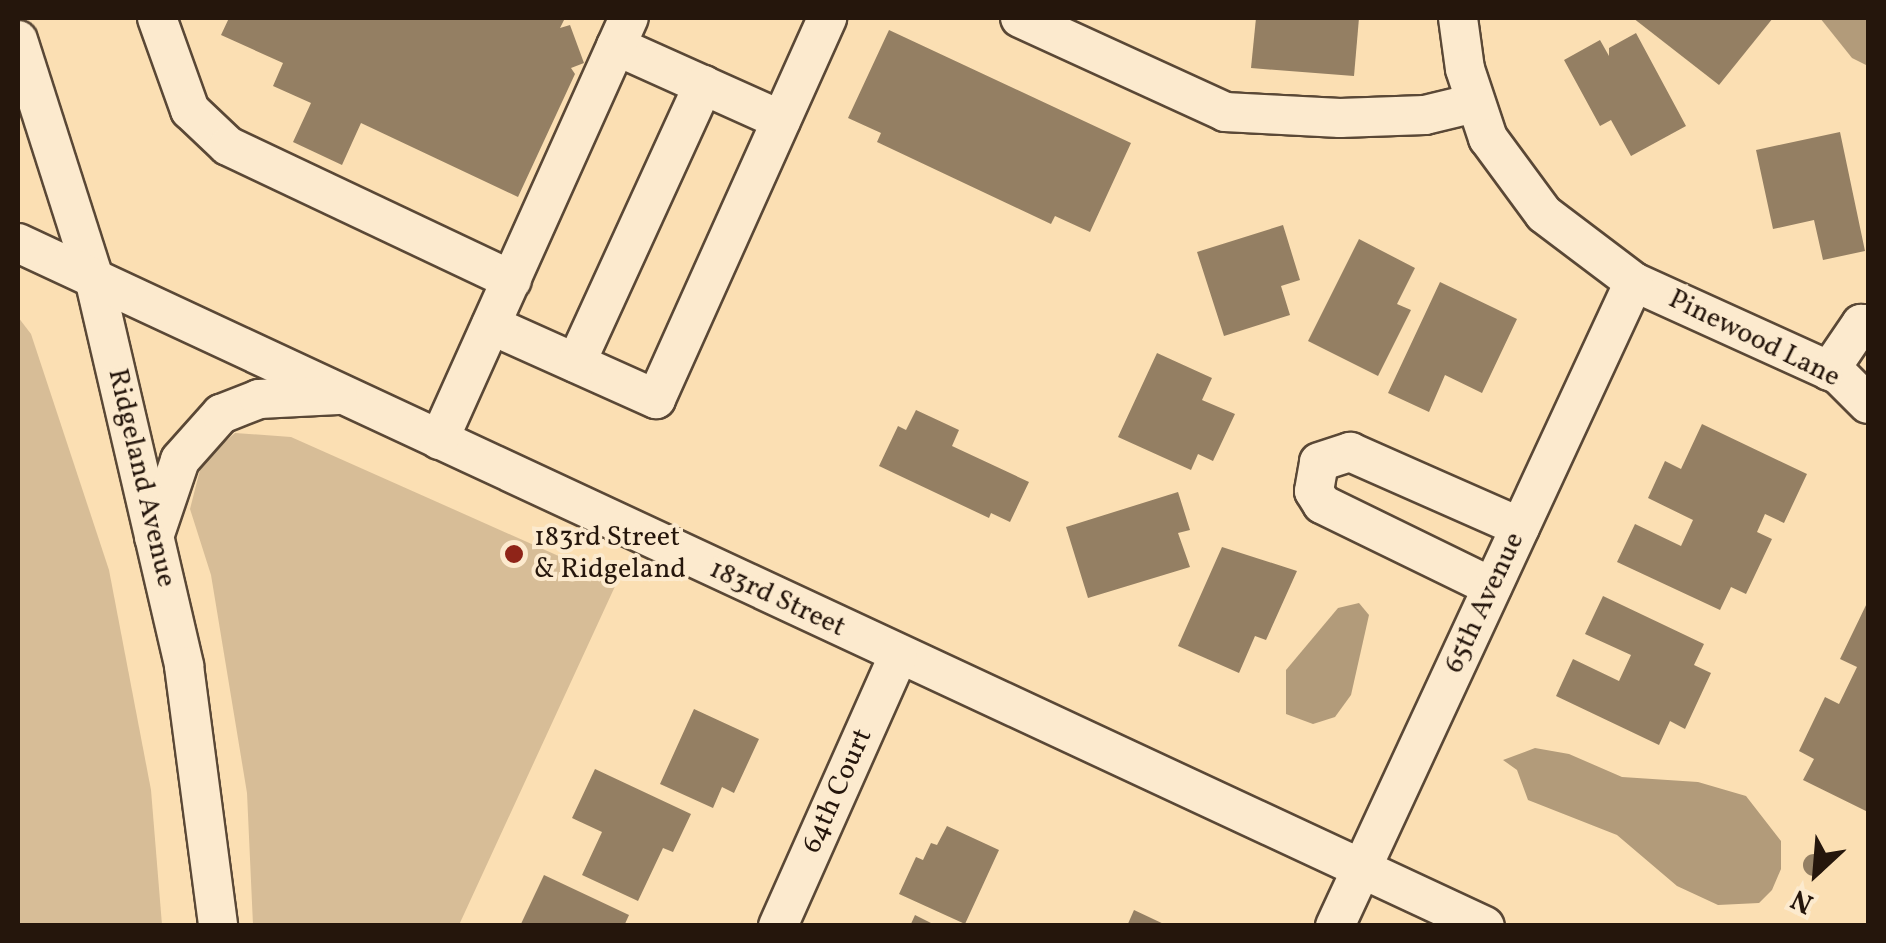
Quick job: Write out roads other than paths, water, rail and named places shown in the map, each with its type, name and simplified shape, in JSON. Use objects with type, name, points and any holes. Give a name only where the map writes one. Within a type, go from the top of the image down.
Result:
[{"type":"street","points":[[157,18],[190,110],[228,146],[512,280]]},
{"type":"street","points":[[1020,18],[1225,112],[1357,118],[1426,116],[1475,103]]},
{"type":"street","name":"Pinewood Lane","points":[[1458,18],[1475,103],[1488,138],[1521,190],[1572,241],[1634,282],[1828,371],[1868,404]]},
{"type":"street","points":[[491,325],[656,399],[781,120],[820,20]]},
{"type":"street","points":[[440,440],[622,32],[703,85],[781,120]]},
{"type":"street","name":"Ridgeland Avenue","points":[[18,47],[94,278],[184,666],[218,926]]},
{"type":"street","points":[[576,363],[703,85]]},
{"type":"street","name":"183rd Street","points":[[18,244],[1484,926]]},
{"type":"street","name":"65th Avenue","points":[[1335,926],[1634,282]]},
{"type":"street","points":[[1828,371],[1861,324],[1868,324]]},
{"type":"street","points":[[154,537],[180,460],[221,414],[259,400],[342,394]]},
{"type":"street","points":[[1492,586],[1322,504],[1314,490],[1319,462],[1350,452],[1520,527]]},
{"type":"street","name":"64th Court","points":[[778,926],[898,656]]},
{"type":"place","name":"183rd Street & Ridgeland","points":[[514,554]]}]
